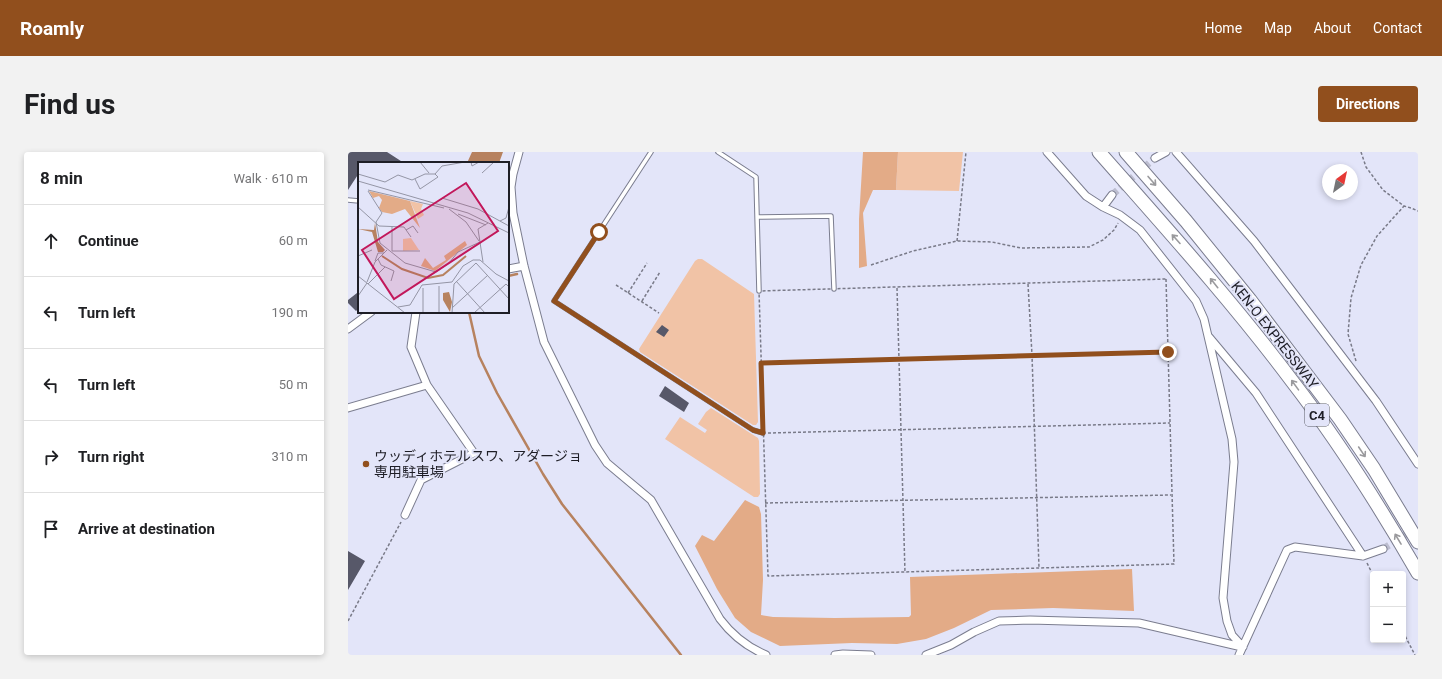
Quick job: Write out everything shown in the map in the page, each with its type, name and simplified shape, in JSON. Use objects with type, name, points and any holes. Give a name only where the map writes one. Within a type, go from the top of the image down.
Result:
[{"type":"highway","name":"KEN-O EXPRESSWAY","points":[[1099,152],[1202,268],[1292,381],[1327,428],[1360,478],[1418,573]]},
{"type":"highway","name":"KEN-O EXPRESSWAY","points":[[1126,152],[1186,221],[1250,300],[1336,413],[1374,469],[1418,542]]},
{"type":"street","points":[[519,152],[511,187],[514,221],[544,342],[595,445],[608,463],[651,500],[720,619],[728,629],[745,644],[766,655]]},
{"type":"street","points":[[1047,152],[1086,196],[1103,207],[1120,215],[1140,230],[1196,300],[1208,336],[1232,439],[1234,462],[1223,598],[1227,621],[1232,634],[1243,648]]},
{"type":"street","points":[[1155,158],[1166,152]]},
{"type":"street","points":[[1176,152],[1254,241],[1376,401],[1418,464]]},
{"type":"street","points":[[1103,207],[1112,195]]},
{"type":"street","points":[[509,269],[524,266]]},
{"type":"street","points":[[348,329],[370,313]]},
{"type":"street","points":[[405,515],[422,480],[474,453],[427,385],[411,347],[416,313]]},
{"type":"street","points":[[1208,336],[1256,393],[1363,556]]},
{"type":"street","points":[[348,408],[427,385]]},
{"type":"street","points":[[1239,655],[1287,550],[1295,547],[1363,556],[1383,549]]},
{"type":"street","points":[[926,655],[951,645],[974,632],[1000,621],[1139,623],[1243,648]]},
{"type":"street","points":[[835,655],[871,655]]},
{"type":"lane","points":[[652,152],[554,301],[753,430],[763,433]]},
{"type":"lane","points":[[718,152],[756,177],[759,291]]},
{"type":"lane","points":[[348,200],[358,202]]},
{"type":"lane","points":[[757,217],[831,216],[834,289]]},
{"type":"path","points":[[957,241],[966,152]]},
{"type":"path","points":[[1361,152],[1366,167],[1383,190],[1404,206],[1418,211]]},
{"type":"path","points":[[1359,366],[1356,361],[1348,334],[1351,298],[1361,265],[1377,236],[1404,206]]},
{"type":"path","points":[[871,265],[913,251],[957,241],[992,242],[1021,248],[1089,247],[1102,240],[1114,230],[1120,215]]},
{"type":"path","points":[[628,293],[647,263]]},
{"type":"path","points":[[642,301],[660,272]]},
{"type":"path","points":[[759,291],[768,576],[904,573],[1174,564],[1166,279],[897,288],[904,573]]},
{"type":"path","points":[[1028,284],[1032,355],[1039,568]]},
{"type":"path","points":[[616,285],[659,313]]},
{"type":"path","points":[[761,363],[1168,352]]},
{"type":"path","points":[[763,433],[1170,423]]},
{"type":"path","points":[[765,503],[1172,495]]},
{"type":"path","points":[[348,621],[405,515]]},
{"type":"path","points":[[1363,556],[1371,571]]},
{"type":"path","points":[[1406,638],[1415,655]]},
{"type":"shaded area","points":[[472,152],[503,152],[499,162],[467,162]]},
{"type":"shaded area","points":[[863,152],[898,152],[896,190],[873,190],[863,213],[867,266],[859,268],[859,219]]},
{"type":"shaded area","points":[[898,152],[963,152],[959,191],[896,190]]},
{"type":"shaded area","points":[[702,259],[754,294],[758,422],[756,425],[753,425],[640,352],[639,349],[695,261]]},
{"type":"shaded area","points":[[711,408],[758,438],[760,494],[758,497],[754,497],[665,439],[680,417],[705,433],[707,430],[698,424],[706,412]]},
{"type":"shaded area","points":[[745,500],[759,507],[761,514],[763,580],[761,615],[773,617],[835,618],[909,617],[911,615],[910,577],[1132,569],[1134,611],[1053,608],[991,610],[954,628],[926,639],[897,644],[852,643],[780,646],[751,632],[735,618],[717,589],[695,546],[702,535],[714,541]]},
{"type":"building","points":[[348,152],[387,152],[402,162],[358,162],[358,175],[348,190]]},
{"type":"building","points":[[357,293],[358,294],[358,309],[356,311],[348,303],[348,300]]},
{"type":"building","points":[[662,325],[669,330],[664,337],[656,332]]},
{"type":"building","points":[[665,386],[689,403],[684,412],[659,396]]},
{"type":"building","points":[[348,551],[365,561],[348,590]]},
{"type":"waterway","points":[[509,276],[517,274]]},
{"type":"waterway","points":[[469,313],[479,356],[497,393],[543,474],[562,504],[681,655]]},
{"type":"tunnel","points":[[1112,195],[1155,158]]},
{"type":"tunnel","points":[[1383,549],[1418,527]]},
{"type":"place","name":"ウッディホテルスワ、アダージョ 専用駐車場","points":[[366,464]]},
{"type":"route","points":[[599,232],[554,301],[753,430],[763,433],[761,363],[1168,352]]}]
